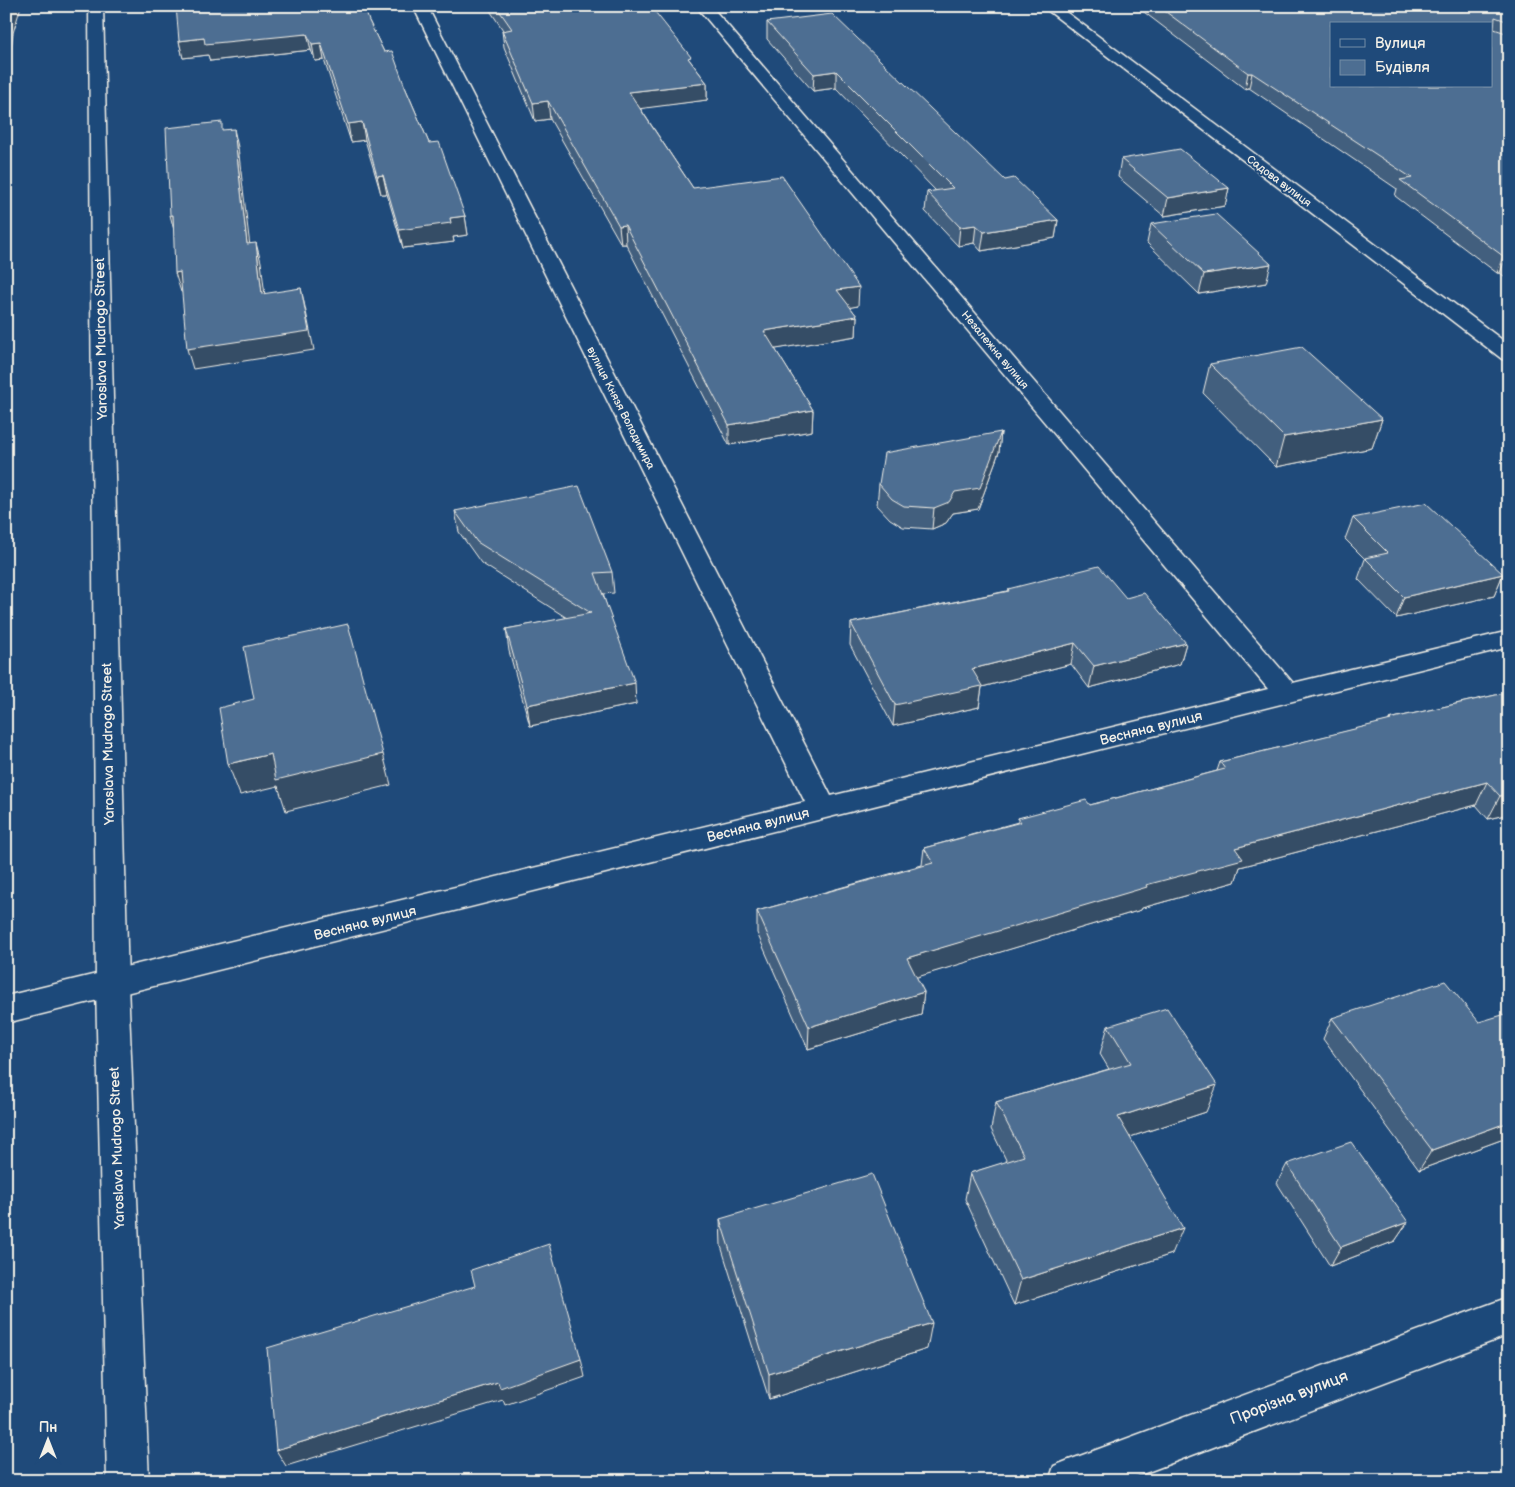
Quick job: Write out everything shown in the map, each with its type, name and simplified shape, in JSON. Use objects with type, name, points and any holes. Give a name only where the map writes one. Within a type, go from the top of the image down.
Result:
[{"type":"street","name":"Yaroslava Mudrogo Street","points":[[96,6],[112,985],[128,1481]]},
{"type":"street","name":"вулиця Князя Володимира","points":[[420,6],[823,809]]},
{"type":"street","name":"Незалежна вулиця","points":[[702,6],[1287,694]]},
{"type":"street","name":"Садова вулиця","points":[[1049,6],[1509,355]]},
{"type":"street","name":"Весняна вулиця","points":[[6,1010],[1509,639]]},
{"type":"street","name":"Прорізна вулиця","points":[[1069,1481],[1509,1316]]},
{"type":"building","points":[[176,6],[364,6],[384,52],[392,51],[429,143],[439,142],[465,216],[450,218],[451,223],[399,230],[383,175],[377,176],[362,122],[348,124],[321,43],[312,44],[307,34],[205,44],[204,38],[179,41]]},
{"type":"building","points":[[496,6],[644,6],[645,8],[652,8],[691,57],[688,58],[707,83],[629,92],[693,188],[782,176],[859,287],[837,290],[857,316],[764,331],[813,410],[729,425],[625,225],[619,226],[548,101],[533,103],[502,31],[512,29]]},
{"type":"building","points":[[1158,6],[1452,6],[1460,11],[1480,10],[1477,6],[1509,6],[1509,22],[1495,17],[1494,29],[1509,34],[1509,257],[1507,255],[1503,256],[1400,180],[1412,178],[1252,73],[1248,73]]},
{"type":"building","points":[[832,14],[1005,180],[1014,178],[1058,220],[984,232],[976,225],[960,227],[927,192],[953,188],[836,71],[814,74],[767,22]]},
{"type":"building","points":[[222,122],[222,130],[234,129],[247,244],[256,243],[262,294],[301,288],[309,331],[187,349],[180,272],[175,273],[173,215],[170,215],[166,128]]},
{"type":"building","points":[[1180,149],[1229,188],[1168,198],[1121,159]]},
{"type":"building","points":[[1216,214],[1271,264],[1204,274],[1151,224]]},
{"type":"building","points":[[1302,347],[1382,419],[1284,437],[1210,364]]},
{"type":"building","points":[[1001,432],[980,488],[955,492],[949,502],[934,508],[904,506],[892,499],[879,484],[884,453]]},
{"type":"building","points":[[579,486],[612,572],[595,573],[635,683],[527,705],[506,629],[591,613],[477,542],[455,511]]},
{"type":"building","points":[[1426,503],[1503,574],[1404,597],[1365,558],[1388,553],[1353,518]]},
{"type":"building","points":[[1099,566],[1126,598],[1144,593],[1186,643],[1094,666],[1075,643],[972,669],[982,686],[895,705],[851,623],[1009,591],[1008,589]]},
{"type":"building","points":[[348,624],[383,754],[276,780],[271,754],[228,764],[219,708],[254,699],[244,647]]},
{"type":"building","points":[[1509,692],[1509,794],[1500,796],[1487,782],[1235,848],[1243,859],[1146,885],[1147,887],[907,958],[924,992],[809,1027],[757,911],[933,863],[924,848],[1021,822],[1018,818],[1086,800],[1090,805],[1225,769],[1220,762],[1391,720],[1389,719]]},
{"type":"building","points":[[1445,981],[1479,1022],[1509,1013],[1509,1122],[1432,1150],[1332,1018]]},
{"type":"building","points":[[1167,1008],[1217,1085],[1118,1117],[1183,1228],[1021,1280],[970,1173],[1024,1156],[996,1102],[1131,1063],[1108,1026]]},
{"type":"building","points":[[1351,1142],[1408,1222],[1341,1247],[1287,1164]]},
{"type":"building","points":[[872,1174],[932,1323],[769,1374],[720,1219]]},
{"type":"building","points":[[549,1244],[581,1359],[500,1388],[498,1382],[276,1450],[267,1348],[475,1286],[471,1270]]}]
